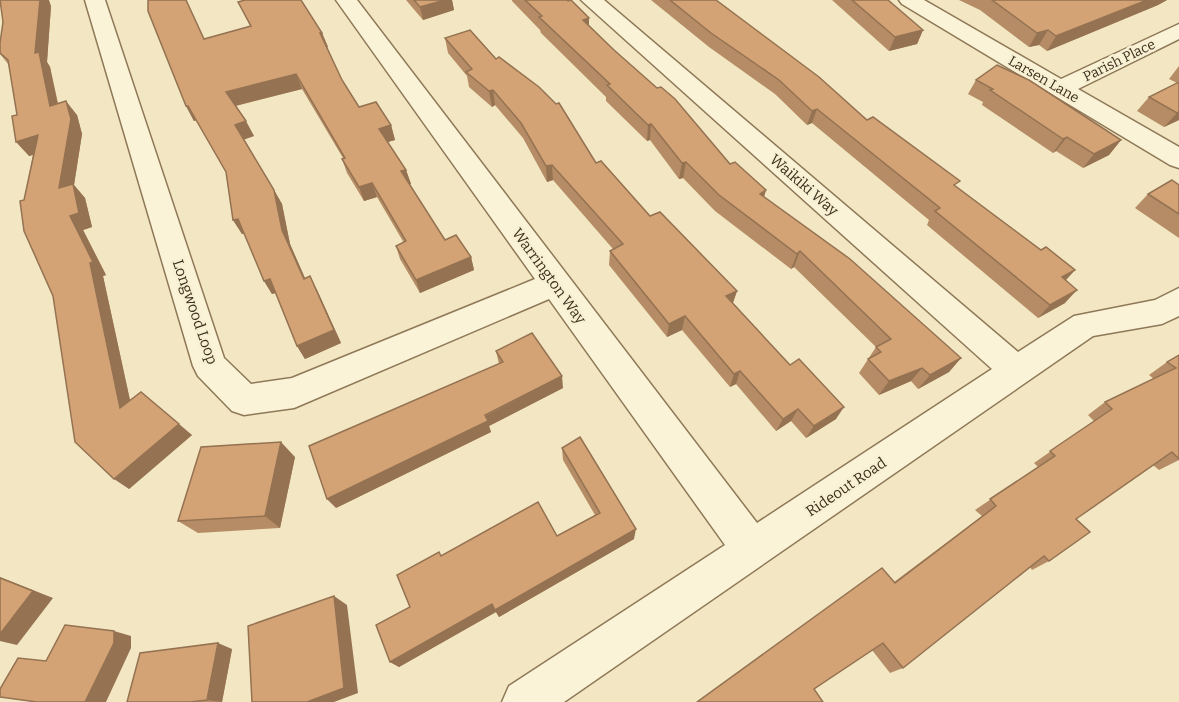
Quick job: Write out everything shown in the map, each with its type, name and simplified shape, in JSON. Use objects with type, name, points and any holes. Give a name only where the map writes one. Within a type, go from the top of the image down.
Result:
[{"type":"street","name":"Longwood Loop","points":[[95,0],[210,366],[244,400],[294,393],[554,284]]},
{"type":"street","name":"Warrington Way","points":[[346,0],[753,550]]},
{"type":"street","name":"Waikiki Way","points":[[591,0],[1017,371]]},
{"type":"street","name":"Larsen Lane","points":[[909,0],[1179,159]]},
{"type":"street","name":"Parish Place","points":[[1060,88],[1179,31]]},
{"type":"street","name":"Rideout Road","points":[[525,702],[1085,325],[1162,311],[1179,300]]},
{"type":"building","points":[[0,0],[40,0],[35,53],[39,52],[50,106],[66,101],[71,119],[59,188],[73,184],[79,213],[70,216],[93,262],[90,263],[120,408],[141,392],[179,424],[114,479],[75,442],[53,296],[24,231],[20,201],[24,200],[38,135],[16,142],[12,116],[17,115],[8,60],[0,53],[3,22]]},
{"type":"building","points":[[148,0],[186,0],[204,39],[251,26],[238,2],[301,0],[322,33],[320,33],[342,80],[359,107],[376,102],[391,125],[379,129],[406,170],[401,171],[445,240],[456,235],[471,257],[416,280],[396,246],[406,241],[372,183],[359,187],[342,159],[345,158],[296,74],[226,92],[246,121],[235,125],[274,190],[282,230],[304,279],[310,276],[334,330],[297,346],[270,279],[264,281],[238,219],[233,220],[226,172],[186,106],[148,11]]},
{"type":"building","points":[[414,0],[445,0],[420,7]]},
{"type":"building","points":[[525,0],[571,0],[589,18],[583,20],[614,50],[657,88],[661,87],[675,99],[730,164],[735,162],[766,190],[760,194],[850,259],[961,358],[930,375],[922,368],[889,381],[868,359],[881,352],[876,347],[891,339],[800,251],[797,254],[719,195],[686,162],[682,163],[651,124],[648,125],[607,85],[610,84],[539,17],[542,16]]},
{"type":"building","points":[[670,0],[716,0],[819,77],[867,120],[873,117],[960,181],[954,185],[1041,250],[1046,247],[1075,270],[1062,277],[1077,290],[1050,305],[935,211],[940,208],[817,109],[812,111],[779,80],[711,33]]},
{"type":"building","points":[[852,0],[888,0],[923,30],[895,37]]},
{"type":"building","points":[[992,0],[1147,0],[1056,36],[1048,30],[1037,33]]},
{"type":"building","points":[[470,30],[496,59],[499,57],[539,87],[556,104],[559,103],[596,163],[601,161],[650,216],[660,212],[737,291],[726,296],[790,365],[799,359],[844,407],[814,426],[798,409],[783,419],[740,371],[734,374],[685,316],[669,324],[610,251],[623,244],[552,165],[546,166],[521,123],[493,90],[489,91],[466,72],[472,69],[445,38]]},
{"type":"building","points":[[997,65],[1029,80],[1121,140],[1094,154],[1067,137],[1063,139],[990,90],[993,89],[976,80]]},
{"type":"building","points":[[1179,82],[1179,112],[1177,113],[1149,97]]},
{"type":"building","points":[[1172,180],[1179,185],[1179,214],[1148,194]]},
{"type":"building","points":[[532,333],[562,376],[485,415],[488,421],[327,499],[309,446],[503,362],[496,351]]},
{"type":"building","points":[[1179,355],[1179,459],[1172,452],[1076,519],[1090,532],[1049,561],[1044,556],[903,668],[883,643],[814,689],[823,702],[697,702],[882,568],[895,583],[996,506],[990,499],[1055,456],[1050,451],[1112,409],[1105,402],[1176,368],[1167,362]]},
{"type":"building","points":[[580,437],[636,529],[495,610],[492,604],[390,662],[376,625],[410,607],[397,575],[439,552],[441,556],[538,502],[557,536],[600,513],[562,448]]},
{"type":"building","points":[[281,442],[265,516],[178,521],[201,447]]},
{"type":"building","points":[[0,578],[33,591],[0,634]]},
{"type":"building","points":[[334,596],[344,688],[307,702],[252,702],[248,626]]},
{"type":"building","points":[[65,625],[114,631],[114,643],[85,702],[37,702],[0,697],[0,689],[18,658],[46,661]]},
{"type":"building","points":[[218,643],[207,700],[127,702],[140,653]]}]
